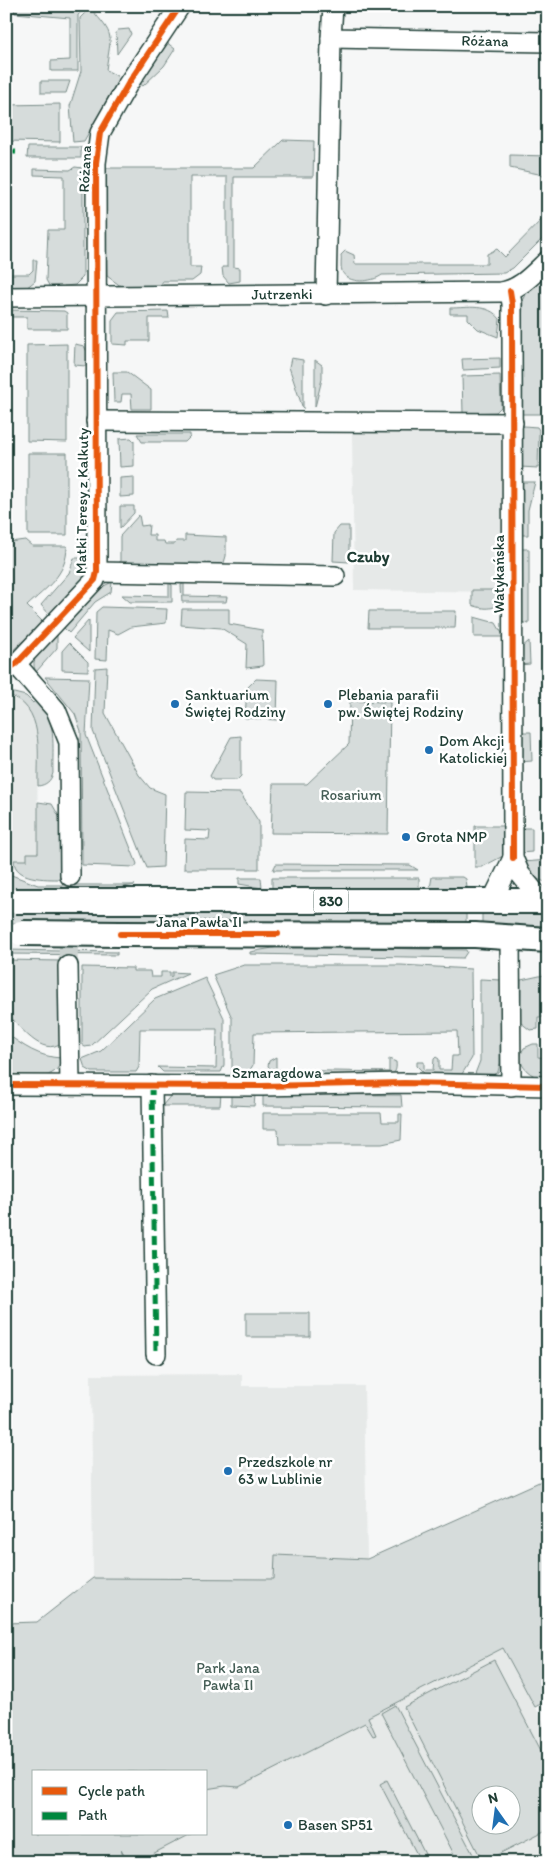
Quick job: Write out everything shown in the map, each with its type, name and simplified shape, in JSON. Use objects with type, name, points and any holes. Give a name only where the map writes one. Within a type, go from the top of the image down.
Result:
[{"type":"main road","name":"Jana Pawła II","points":[[11,902],[545,902]]},
{"type":"main road","name":"Jana Pawła II","points":[[13,933],[510,936],[548,940]]},
{"type":"street","name":"Różana","points":[[96,296],[96,163],[100,133],[128,84],[180,6]]},
{"type":"street","points":[[326,295],[333,6]]},
{"type":"street","name":"Różana","points":[[332,38],[548,42]]},
{"type":"street","points":[[510,291],[520,285],[548,260]]},
{"type":"street","name":"Jutrzenki","points":[[6,297],[326,295],[510,291]]},
{"type":"street","name":"Watykańska","points":[[510,291],[512,304],[513,423],[513,858]]},
{"type":"street","name":"Matki Teresy z Kalkuty","points":[[11,667],[95,580],[96,296]]},
{"type":"street","name":"Matki Teresy z Kalkuty","points":[[96,421],[513,423]]},
{"type":"street","name":"Matki Teresy z Kalkuty","points":[[96,572],[335,576]]},
{"type":"street","points":[[11,667],[56,710],[69,742],[70,876]]},
{"type":"street","points":[[513,858],[520,874],[545,902]]},
{"type":"street","points":[[491,903],[513,858]]},
{"type":"street","points":[[510,936],[511,1086]]},
{"type":"street","points":[[68,966],[70,1084]]},
{"type":"street","name":"Szmaragdowa","points":[[6,1085],[320,1086],[404,1083],[548,1086]]},
{"type":"street","points":[[152,1084],[156,1354]]},
{"type":"shaded area","points":[[507,432],[505,592],[354,590],[352,433]]},
{"type":"shaded area","points":[[6,694],[25,703],[33,714],[37,728],[38,868],[6,868]]},
{"type":"shaded area","name":"Przedszkole nr 63 w Lublinie","points":[[242,1374],[242,1386],[364,1386],[367,1559],[276,1555],[275,1579],[93,1578],[91,1375]]},
{"type":"shaded area","points":[[503,1648],[548,1730],[548,1862],[110,1862],[109,1836],[208,1836],[208,1780],[265,1769]]},
{"type":"green space","points":[[88,6],[78,15],[78,71],[51,71],[51,61],[70,60],[70,18],[15,13],[13,7]]},
{"type":"green space","points":[[90,8],[104,25],[110,36],[106,70],[117,76],[118,80],[84,141],[73,142],[70,106],[81,71],[80,18]]},
{"type":"green space","points":[[129,29],[131,34],[117,54],[116,32]]},
{"type":"green space","points":[[165,41],[175,49],[164,66],[143,86],[139,83]]},
{"type":"green space","points":[[41,81],[70,81],[66,93],[41,93]]},
{"type":"green space","points":[[60,104],[60,142],[6,141],[6,105]]},
{"type":"green space","points":[[283,140],[314,141],[313,177],[234,177],[234,267],[240,268],[240,281],[229,283],[223,276],[222,267],[227,267],[227,177],[190,177],[190,267],[201,267],[200,275],[192,281],[162,281],[162,286],[122,287],[107,276],[105,168],[254,168]]},
{"type":"green space","points":[[28,147],[81,147],[81,158],[27,158]]},
{"type":"green space","points":[[510,155],[548,156],[548,176],[510,168]]},
{"type":"green space","points":[[75,167],[83,168],[83,277],[75,285],[64,286],[63,290],[51,289],[46,280],[48,230],[64,230],[64,176],[34,175],[34,169],[70,170]]},
{"type":"green space","points":[[548,213],[548,233],[513,268],[504,273],[382,275],[367,281],[360,281],[349,279],[341,269],[341,255],[345,251],[354,255],[355,264],[487,264],[487,254],[497,249],[505,257]]},
{"type":"green space","points":[[33,260],[37,260],[35,281],[26,288],[6,288],[6,274],[29,274],[33,270]]},
{"type":"green space","points":[[548,271],[548,414],[519,414],[523,299],[526,292]]},
{"type":"green space","points":[[450,308],[484,308],[495,314],[500,319],[498,337],[478,329],[468,319],[468,314],[450,314]]},
{"type":"green space","points":[[6,310],[64,311],[67,313],[67,329],[27,329],[27,317],[6,317]]},
{"type":"green space","points":[[168,311],[169,318],[149,318],[149,341],[127,341],[127,345],[112,344],[112,320],[118,312]]},
{"type":"green space","points":[[67,344],[67,442],[27,441],[27,345]]},
{"type":"green space","points":[[75,344],[84,346],[87,352],[86,366],[74,365]]},
{"type":"green space","points":[[291,358],[303,360],[303,409],[289,367]]},
{"type":"green space","points":[[500,358],[500,368],[463,370],[462,359]]},
{"type":"green space","points":[[315,360],[322,365],[322,379],[315,407]]},
{"type":"green space","points":[[113,372],[127,372],[151,390],[151,409],[132,409],[131,394],[122,394],[121,402],[114,402]]},
{"type":"green space","points":[[500,375],[501,407],[496,412],[463,413],[462,376]]},
{"type":"green space","points":[[524,426],[537,427],[539,430],[538,468],[520,467],[521,428]]},
{"type":"green space","points":[[137,434],[190,434],[190,437],[185,442],[142,442]]},
{"type":"green space","points":[[131,438],[134,441],[134,466],[120,467],[119,439]]},
{"type":"green space","points":[[28,453],[67,453],[67,535],[28,535]]},
{"type":"green space","points":[[134,477],[134,496],[120,497],[120,478]]},
{"type":"green space","points":[[522,482],[535,482],[528,510],[528,535],[520,535]]},
{"type":"green space","points":[[120,506],[134,506],[134,513],[120,528]]},
{"type":"green space","points":[[139,515],[141,526],[149,525],[148,535],[155,535],[155,541],[164,541],[165,544],[185,541],[185,535],[226,537],[226,556],[223,566],[122,564],[120,562],[120,536]]},
{"type":"green space","points":[[340,526],[349,526],[349,562],[333,561],[334,533]]},
{"type":"green space","points":[[25,540],[32,546],[67,546],[66,556],[54,580],[27,606],[43,622],[6,657],[6,545],[10,542]]},
{"type":"green space","points":[[518,549],[529,549],[529,624],[521,622]]},
{"type":"green space","points":[[74,558],[88,558],[85,579],[50,615],[41,605],[69,573]]},
{"type":"green space","points":[[112,582],[111,592],[95,602],[69,633],[62,626],[100,588]]},
{"type":"green space","points":[[169,583],[172,585],[172,602],[130,602],[122,595],[169,596]]},
{"type":"green space","points":[[184,583],[184,596],[227,597],[226,602],[182,602],[181,585]]},
{"type":"green space","points":[[472,590],[503,590],[500,602],[497,605],[483,608],[472,605]]},
{"type":"green space","points":[[102,607],[167,609],[166,623],[131,627],[118,634],[108,630],[107,660],[95,659],[96,612]]},
{"type":"green space","points":[[182,609],[229,609],[229,624],[262,630],[263,666],[246,668],[247,644],[221,628],[181,625]]},
{"type":"green space","points":[[369,611],[456,611],[455,628],[368,628]]},
{"type":"green space","points":[[474,617],[496,623],[504,637],[474,637]]},
{"type":"green space","points":[[89,620],[89,652],[73,638]]},
{"type":"green space","points":[[54,633],[57,635],[57,648],[36,672],[34,661],[36,656]]},
{"type":"green space","points":[[529,641],[530,664],[519,665],[521,648]]},
{"type":"green space","points":[[69,643],[88,662],[88,671],[62,670],[62,651]]},
{"type":"green space","points":[[107,667],[105,713],[139,775],[150,788],[165,794],[163,867],[147,868],[93,731],[95,668]]},
{"type":"green space","points":[[45,677],[89,678],[86,735],[137,864],[135,867],[82,865],[81,731],[75,714]]},
{"type":"green space","points":[[256,679],[278,680],[277,720],[245,718],[247,688]]},
{"type":"green space","points":[[6,691],[26,696],[33,703],[36,700],[48,715],[53,743],[53,773],[48,782],[43,785],[38,786],[38,745],[33,719],[28,709],[19,700],[6,694]]},
{"type":"green space","name":"Rosarium","points":[[350,701],[390,702],[388,834],[271,833],[273,784],[307,784],[349,744]]},
{"type":"green space","points":[[519,732],[531,732],[532,761],[520,762]]},
{"type":"green space","points":[[241,736],[241,776],[237,780],[213,780],[210,776],[231,737]]},
{"type":"green space","points":[[186,792],[240,793],[259,822],[259,869],[184,869],[185,839],[209,840],[210,831],[185,830]]},
{"type":"green space","points":[[38,802],[52,804],[60,818],[61,879],[32,877],[25,875],[15,867],[14,860],[27,860],[27,853],[38,853]]},
{"type":"green space","points":[[475,826],[505,826],[505,855],[482,867],[475,867]]},
{"type":"green space","points":[[519,828],[532,828],[532,852],[520,853]]},
{"type":"green space","points":[[548,860],[548,883],[532,877],[524,862]]},
{"type":"green space","points":[[276,864],[410,865],[418,870],[273,870]]},
{"type":"green space","points":[[6,873],[38,885],[135,885],[94,892],[6,891]]},
{"type":"green space","points":[[432,877],[463,877],[466,879],[467,888],[432,890],[430,888]]},
{"type":"green space","points":[[239,878],[261,878],[262,888],[239,884]]},
{"type":"green space","points":[[272,878],[419,878],[419,889],[276,891],[272,888]]},
{"type":"green space","points":[[548,910],[548,927],[482,927],[482,912]]},
{"type":"green space","points":[[6,911],[466,912],[466,927],[6,923]]},
{"type":"green space","points":[[284,946],[466,950],[467,952],[463,958],[250,954],[250,952]]},
{"type":"green space","points":[[6,950],[117,952],[117,955],[6,954]]},
{"type":"green space","points":[[6,960],[61,961],[62,1042],[54,1046],[39,1043],[24,1032],[6,1012]]},
{"type":"green space","points":[[244,965],[401,965],[471,969],[472,1058],[462,1074],[425,1074],[417,1066],[417,1062],[424,1062],[424,1070],[433,1070],[436,1057],[439,1059],[439,1070],[451,1070],[452,1056],[458,1056],[457,1031],[254,1033],[253,1065],[247,1075],[232,1077],[232,1018],[213,975]]},
{"type":"green space","points":[[82,967],[133,968],[133,971],[150,971],[151,977],[161,977],[161,972],[170,972],[170,977],[172,972],[188,973],[152,989],[91,1046],[85,1047],[82,1045]]},
{"type":"green space","points":[[544,975],[548,976],[548,1017],[538,1017],[538,1029],[530,1030],[520,1022],[521,980]]},
{"type":"green space","points":[[205,978],[224,1018],[224,1065],[221,1072],[163,1072],[158,1067],[216,1068],[217,1029],[140,1029],[139,1067],[136,1072],[92,1072],[85,1068],[82,1059],[101,1051],[155,999]]},
{"type":"green space","points":[[480,979],[501,980],[500,1063],[498,1072],[489,1077],[473,1079],[480,1061]]},
{"type":"green space","points":[[6,1033],[32,1050],[46,1056],[61,1058],[59,1066],[54,1072],[40,1077],[6,1075]]},
{"type":"green space","points":[[538,1044],[538,1057],[548,1058],[548,1080],[536,1077],[526,1070],[523,1065],[521,1054],[524,1048]]},
{"type":"green space","points":[[276,1057],[276,1070],[389,1072],[389,1059],[396,1062],[396,1069],[389,1077],[278,1077],[268,1066],[269,1061]]},
{"type":"green space","points":[[221,1093],[220,1106],[162,1106],[172,1094]]},
{"type":"green space","points":[[252,1093],[255,1095],[254,1106],[231,1105],[231,1094]]},
{"type":"green space","points":[[263,1095],[401,1095],[402,1107],[263,1106]]},
{"type":"green space","points":[[263,1113],[381,1113],[382,1122],[399,1122],[399,1114],[402,1114],[401,1140],[382,1144],[279,1144],[278,1129],[263,1129]]},
{"type":"green space","points":[[246,1313],[310,1313],[310,1337],[246,1337]]},
{"type":"green space","name":"Park Jana Pawła II","points":[[548,1478],[548,1700],[535,1707],[503,1648],[368,1717],[376,1735],[373,1736],[365,1723],[239,1787],[225,1786],[208,1789],[208,1770],[32,1770],[32,1836],[187,1836],[137,1862],[128,1862],[121,1850],[125,1862],[6,1862],[6,1623],[37,1622],[93,1578],[274,1579],[275,1555],[367,1559]]},
{"type":"green space","points":[[494,1660],[548,1764],[548,1829],[483,1862],[404,1707]]},
{"type":"green space","points":[[395,1705],[477,1862],[458,1862],[381,1713]]},
{"type":"green space","points":[[387,1780],[429,1862],[421,1862],[380,1784]]},
{"type":"tunnel","points":[[68,966],[70,876]]},
{"type":"marked path","points":[[6,152],[17,152]]},
{"type":"marked path","points":[[152,1085],[156,1354]]},
{"type":"cycle path","points":[[6,670],[16,664],[95,580],[97,572],[96,163],[100,133],[128,84],[180,6]]},
{"type":"cycle path","points":[[510,291],[512,304],[513,858]]},
{"type":"cycle path","points":[[120,934],[278,934]]},
{"type":"cycle path","points":[[6,1085],[262,1086],[404,1083],[548,1086]]},
{"type":"place","name":"Sanktuarium Świętej Rodziny","points":[[175,704]]},
{"type":"place","name":"Plebania parafii pw. Świętej Rodziny","points":[[328,704]]},
{"type":"place","name":"Dom Akcji Katolickiej","points":[[429,750]]},
{"type":"place","name":"Grota NMP","points":[[406,837]]},
{"type":"place","name":"Przedszkole nr 63 w Lublinie","points":[[228,1471]]},
{"type":"place","name":"Basen SP51","points":[[288,1825]]},
{"type":"district","name":"Czuby","points":[[368,556]]}]
